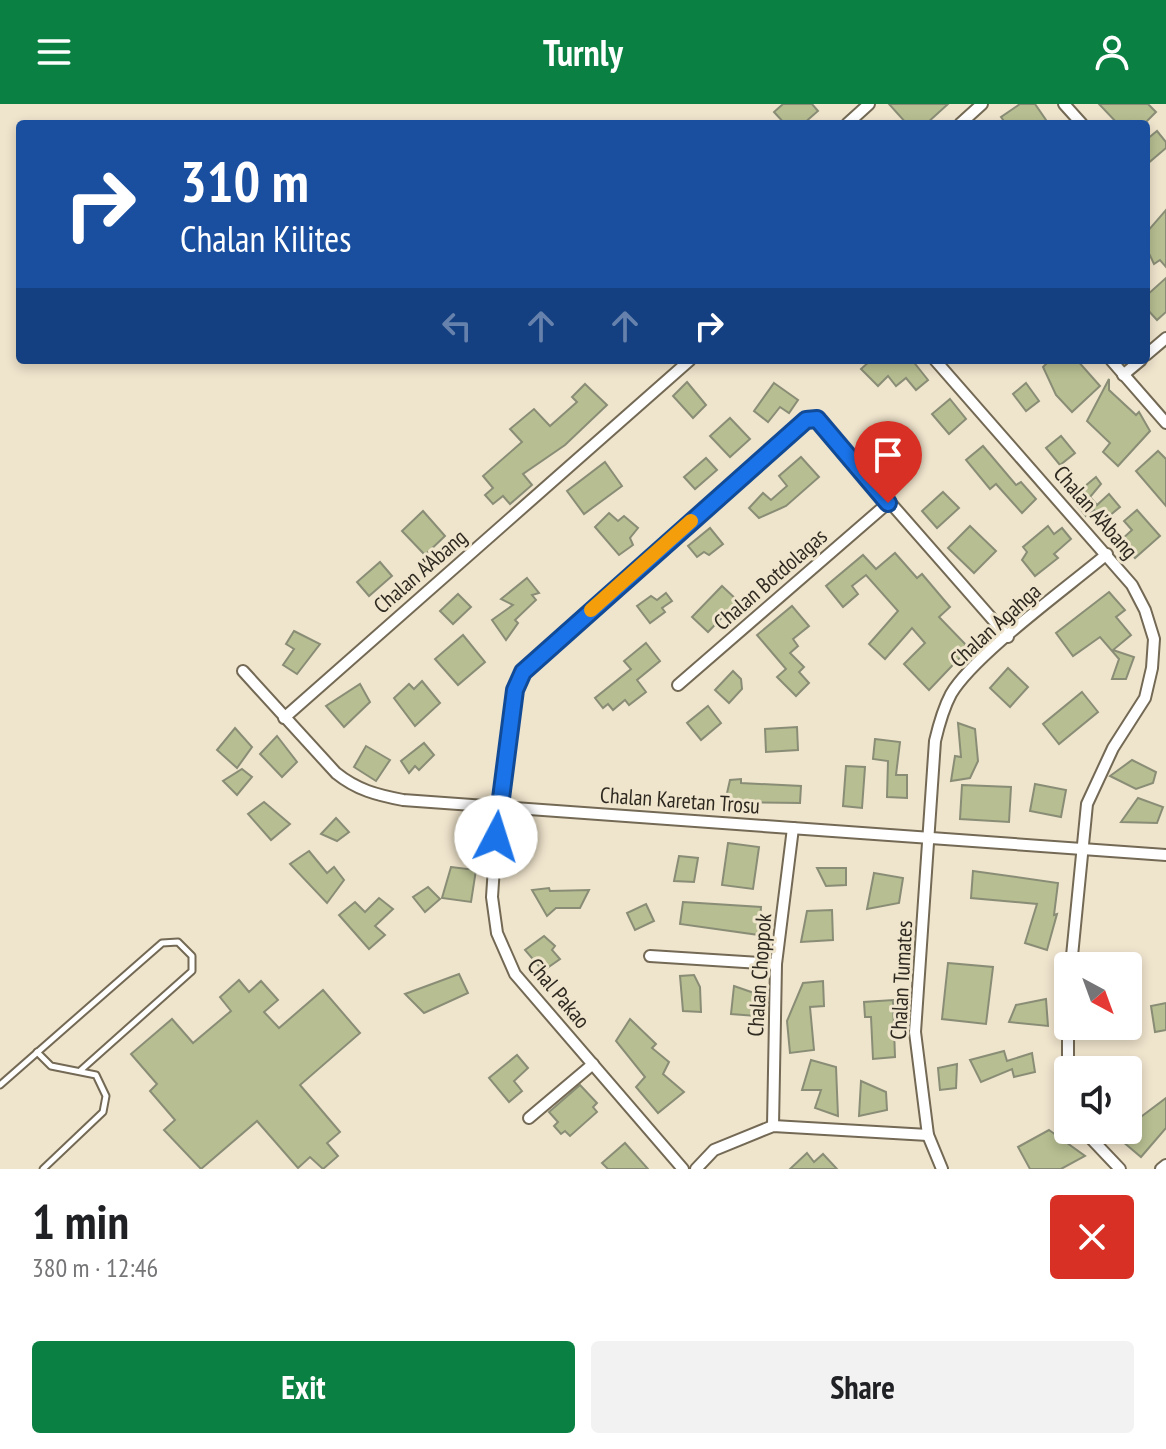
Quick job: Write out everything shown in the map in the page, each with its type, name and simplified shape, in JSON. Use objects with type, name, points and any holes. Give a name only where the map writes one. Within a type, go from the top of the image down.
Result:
[{"type":"street","points":[[851,120],[869,104]]},
{"type":"street","points":[[964,120],[982,104]]},
{"type":"street","points":[[1064,104],[1078,120]]},
{"type":"street","points":[[1150,352],[1166,338]]},
{"type":"street","name":"Chalan A'Abang","points":[[284,718],[685,364]]},
{"type":"street","name":"Chalan A'Abang","points":[[939,364],[1132,585],[1145,610],[1154,639],[1145,698],[1113,748],[1087,804],[1072,952]]},
{"type":"street","points":[[1114,364],[1166,423]]},
{"type":"street","points":[[1123,375],[1136,364]]},
{"type":"street","name":"Chal Pakao","points":[[683,1169],[515,974],[504,953],[492,897],[498,807],[515,690],[523,672],[806,420],[817,419],[888,503]]},
{"type":"street","points":[[888,503],[1008,637]]},
{"type":"street","name":"Chalan Botdolagas","points":[[678,685],[888,503]]},
{"type":"street","name":"Chalan Agahga","points":[[930,838],[935,741],[941,714],[953,691],[1008,637],[1107,554]]},
{"type":"street","name":"Chalan Karetan Trosu","points":[[243,671],[314,752],[354,787],[403,800],[1166,855]]},
{"type":"street","name":"Chalan Choppok","points":[[773,1126],[776,964],[793,828]]},
{"type":"street","name":"Chalan Tumates","points":[[930,838],[915,1032],[928,1135],[942,1169]]},
{"type":"street","points":[[650,956],[776,964]]},
{"type":"street","points":[[529,1118],[593,1064]]},
{"type":"street","points":[[696,1169],[714,1150],[773,1126],[928,1135]]},
{"type":"street","points":[[1096,1144],[1120,1169]]},
{"type":"street","points":[[1161,1169],[1166,1165]]},
{"type":"lane","points":[[0,1085],[162,943],[178,942],[192,956],[192,971],[81,1070]]},
{"type":"lane","points":[[37,1052],[51,1066],[96,1075],[106,1096],[103,1112],[43,1169]]},
{"type":"building","points":[[783,104],[812,104],[818,111],[808,120],[781,120],[774,112]]},
{"type":"building","points":[[889,104],[948,104],[930,120],[903,120]]},
{"type":"building","points":[[1020,104],[1035,104],[1046,120],[1003,120],[1001,117]]},
{"type":"building","points":[[1099,104],[1148,104],[1156,112],[1148,120],[1114,120]]},
{"type":"building","points":[[1157,131],[1166,142],[1166,148],[1150,162],[1150,137]]},
{"type":"building","points":[[1166,210],[1166,267],[1160,260],[1154,264],[1150,256],[1150,228]]},
{"type":"building","points":[[1166,278],[1166,312],[1157,320],[1150,312],[1150,292]]},
{"type":"building","points":[[867,364],[915,364],[928,380],[916,390],[906,378],[896,386],[888,376],[878,386],[861,369]]},
{"type":"building","points":[[1046,364],[1081,364],[1100,386],[1072,412],[1056,395],[1043,367]]},
{"type":"building","points":[[1109,379],[1109,390],[1136,415],[1139,412],[1150,431],[1118,466],[1103,452],[1110,443],[1087,421]]},
{"type":"building","points":[[687,382],[706,405],[693,418],[673,396]]},
{"type":"building","points":[[774,383],[798,400],[789,413],[780,407],[768,422],[754,411]]},
{"type":"building","points":[[1026,383],[1039,401],[1026,411],[1013,394]]},
{"type":"building","points":[[585,384],[607,405],[565,445],[523,474],[532,485],[510,504],[503,496],[493,504],[485,495],[493,488],[483,476],[522,442],[510,429],[534,409],[550,426],[577,402],[572,397]]},
{"type":"building","points":[[950,399],[966,419],[949,434],[932,414]]},
{"type":"building","points":[[730,418],[750,439],[730,457],[710,436]]},
{"type":"building","points":[[892,432],[903,447],[889,457],[878,443]]},
{"type":"building","points":[[1061,436],[1075,453],[1060,465],[1046,448]]},
{"type":"building","points":[[983,446],[1016,485],[1021,482],[1036,499],[1022,513],[996,484],[990,489],[966,460]]},
{"type":"building","points":[[1158,451],[1166,459],[1166,506],[1136,471]]},
{"type":"building","points":[[801,457],[819,477],[786,506],[759,518],[749,508],[763,493],[771,500],[787,486],[779,476]]},
{"type":"building","points":[[706,458],[717,470],[695,489],[684,477]]},
{"type":"building","points":[[605,462],[622,486],[584,514],[567,491]]},
{"type":"building","points":[[1096,477],[1101,484],[1090,497],[1097,505],[1109,494],[1120,507],[1103,521],[1094,510],[1086,516],[1077,505],[1085,498],[1079,491]]},
{"type":"building","points":[[943,492],[959,508],[937,528],[922,511]]},
{"type":"building","points":[[1137,510],[1160,536],[1135,558],[1120,541],[1132,530],[1124,521]]},
{"type":"building","points":[[423,511],[445,536],[425,555],[402,531]]},
{"type":"building","points":[[609,513],[618,521],[624,516],[638,528],[630,538],[633,545],[619,555],[595,527]]},
{"type":"building","points":[[970,526],[996,551],[974,573],[948,548]]},
{"type":"building","points":[[1048,526],[1054,534],[1062,528],[1071,539],[1054,554],[1058,558],[1035,576],[1022,560],[1027,552],[1023,547]]},
{"type":"building","points":[[710,528],[723,544],[709,555],[704,552],[697,557],[688,546]]},
{"type":"building","points":[[895,553],[917,578],[922,574],[950,607],[939,617],[969,648],[929,690],[904,664],[925,643],[912,628],[885,659],[869,644],[898,611],[866,575],[852,586],[858,594],[843,607],[826,586],[863,555],[876,569]]},
{"type":"building","points":[[380,562],[392,576],[369,596],[357,582]]},
{"type":"building","points":[[527,578],[539,593],[532,595],[536,600],[515,620],[518,623],[506,640],[492,620],[513,605],[501,599]]},
{"type":"building","points":[[722,586],[738,601],[708,632],[692,617]]},
{"type":"building","points":[[1109,592],[1125,610],[1116,617],[1131,635],[1113,650],[1134,657],[1126,679],[1112,679],[1119,659],[1100,637],[1073,656],[1056,633]]},
{"type":"building","points":[[666,593],[672,601],[662,608],[665,612],[650,623],[637,606],[651,596],[657,600]]},
{"type":"building","points":[[458,594],[471,607],[453,624],[440,611]]},
{"type":"building","points":[[792,606],[809,626],[793,639],[798,646],[790,653],[804,667],[799,672],[809,683],[796,696],[777,677],[786,669],[757,635]]},
{"type":"building","points":[[294,631],[320,644],[297,674],[283,665],[294,649],[286,644]]},
{"type":"building","points":[[463,635],[485,662],[458,685],[435,659]]},
{"type":"building","points":[[646,643],[660,661],[637,680],[646,692],[629,705],[625,700],[613,710],[608,704],[603,708],[595,698],[631,669],[624,661]]},
{"type":"building","points":[[1008,668],[1028,687],[1010,707],[990,688]]},
{"type":"building","points":[[733,671],[741,679],[742,689],[729,703],[715,690]]},
{"type":"building","points":[[422,681],[440,703],[415,726],[394,698],[409,684],[414,689]]},
{"type":"building","points":[[360,684],[370,702],[344,727],[326,706]]},
{"type":"building","points":[[1082,692],[1098,712],[1059,744],[1043,724]]},
{"type":"building","points":[[708,706],[721,723],[701,740],[687,723]]},
{"type":"building","points":[[958,723],[975,729],[978,761],[970,778],[951,781],[955,756],[961,757]]},
{"type":"building","points":[[797,727],[798,750],[766,752],[765,729]]},
{"type":"building","points":[[235,728],[252,747],[237,768],[217,750]]},
{"type":"building","points":[[277,736],[297,762],[282,777],[260,754]]},
{"type":"building","points":[[875,739],[900,742],[896,775],[907,775],[907,798],[887,797],[888,761],[873,759]]},
{"type":"building","points":[[424,743],[434,755],[419,770],[415,766],[409,773],[401,761]]},
{"type":"building","points":[[366,746],[390,760],[376,781],[354,767]]},
{"type":"building","points":[[1132,760],[1156,772],[1153,783],[1136,789],[1110,776]]},
{"type":"building","points":[[846,766],[865,767],[862,808],[843,806]]},
{"type":"building","points":[[242,769],[252,777],[237,795],[223,781]]},
{"type":"building","points":[[741,779],[741,783],[801,786],[800,803],[725,802],[730,780]]},
{"type":"building","points":[[1035,784],[1066,790],[1061,817],[1030,811]]},
{"type":"building","points":[[962,785],[1011,787],[1009,822],[960,819]]},
{"type":"building","points":[[1138,798],[1163,807],[1157,823],[1121,822]]},
{"type":"building","points":[[264,802],[290,824],[271,840],[248,814]]},
{"type":"building","points":[[336,818],[349,832],[337,841],[321,834]]},
{"type":"building","points":[[728,843],[759,847],[753,889],[722,885]]},
{"type":"building","points":[[309,851],[327,873],[334,867],[344,880],[327,903],[290,864]]},
{"type":"building","points":[[679,856],[698,858],[694,882],[674,881]]},
{"type":"building","points":[[451,867],[476,870],[471,902],[442,898]]},
{"type":"building","points":[[817,868],[846,868],[846,885],[826,886]]},
{"type":"building","points":[[973,871],[1058,883],[1054,915],[1057,914],[1047,950],[1025,943],[1037,904],[971,898]]},
{"type":"building","points":[[874,873],[903,878],[899,903],[867,909]]},
{"type":"building","points":[[428,887],[440,899],[425,912],[413,897]]},
{"type":"building","points":[[549,888],[550,891],[589,890],[580,908],[556,908],[547,916],[532,890]]},
{"type":"building","points":[[379,898],[393,909],[375,926],[385,935],[369,949],[339,915],[355,902],[365,912]]},
{"type":"building","points":[[683,902],[761,907],[759,935],[680,924]]},
{"type":"building","points":[[646,904],[654,921],[635,930],[627,913]]},
{"type":"building","points":[[832,910],[833,940],[801,942],[807,911]]},
{"type":"building","points":[[544,936],[555,946],[552,950],[560,959],[543,971],[525,950]]},
{"type":"building","points":[[948,963],[993,967],[986,1024],[942,1019]]},
{"type":"building","points":[[459,974],[468,993],[424,1013],[405,994]]},
{"type":"building","points":[[694,975],[700,987],[701,1012],[683,1011],[680,976]]},
{"type":"building","points":[[239,980],[249,992],[261,981],[278,1000],[264,1012],[279,1028],[323,990],[360,1033],[300,1085],[340,1132],[327,1143],[338,1156],[323,1169],[310,1157],[298,1168],[257,1121],[201,1169],[164,1130],[175,1120],[150,1091],[157,1084],[131,1054],[172,1019],[193,1043],[231,1011],[220,997]]},
{"type":"building","points":[[823,981],[824,1006],[810,1007],[814,1050],[790,1053],[787,1021],[803,983]]},
{"type":"building","points":[[734,986],[757,994],[756,1016],[731,1014]]},
{"type":"building","points":[[1046,999],[1048,1026],[1009,1022],[1016,1005]]},
{"type":"building","points":[[893,1000],[895,1057],[873,1059],[871,1017],[865,1017],[864,1002]]},
{"type":"building","points":[[1166,1003],[1166,1030],[1155,1032],[1151,1006]]},
{"type":"building","points":[[630,1019],[656,1044],[652,1048],[669,1062],[663,1074],[684,1092],[658,1113],[636,1087],[645,1077],[616,1041]]},
{"type":"building","points":[[1004,1051],[1007,1061],[1032,1053],[1035,1072],[1014,1077],[1012,1069],[981,1082],[970,1060]]},
{"type":"building","points":[[517,1055],[528,1068],[514,1081],[522,1091],[509,1102],[489,1078]]},
{"type":"building","points":[[811,1060],[836,1067],[838,1116],[815,1108],[821,1090],[802,1090]]},
{"type":"building","points":[[957,1064],[956,1088],[940,1090],[938,1068]]},
{"type":"building","points":[[861,1081],[886,1092],[887,1110],[859,1116]]},
{"type":"building","points":[[580,1085],[597,1103],[593,1107],[597,1112],[570,1136],[565,1131],[561,1134],[554,1126],[558,1122],[549,1112]]},
{"type":"building","points":[[1166,1098],[1166,1128],[1141,1157],[1126,1144],[1142,1144],[1142,1116]]},
{"type":"building","points":[[1049,1130],[1054,1134],[1054,1144],[1068,1144],[1085,1156],[1061,1169],[1030,1169],[1018,1147]]},
{"type":"building","points":[[625,1143],[648,1169],[608,1169],[602,1163]]},
{"type":"building","points":[[807,1153],[814,1162],[823,1154],[837,1169],[790,1169]]},
{"type":"slow traffic","points":[[591,610],[691,521]]},
{"type":"route","points":[[496,837],[515,690],[523,672],[806,420],[817,419],[888,503]]}]
